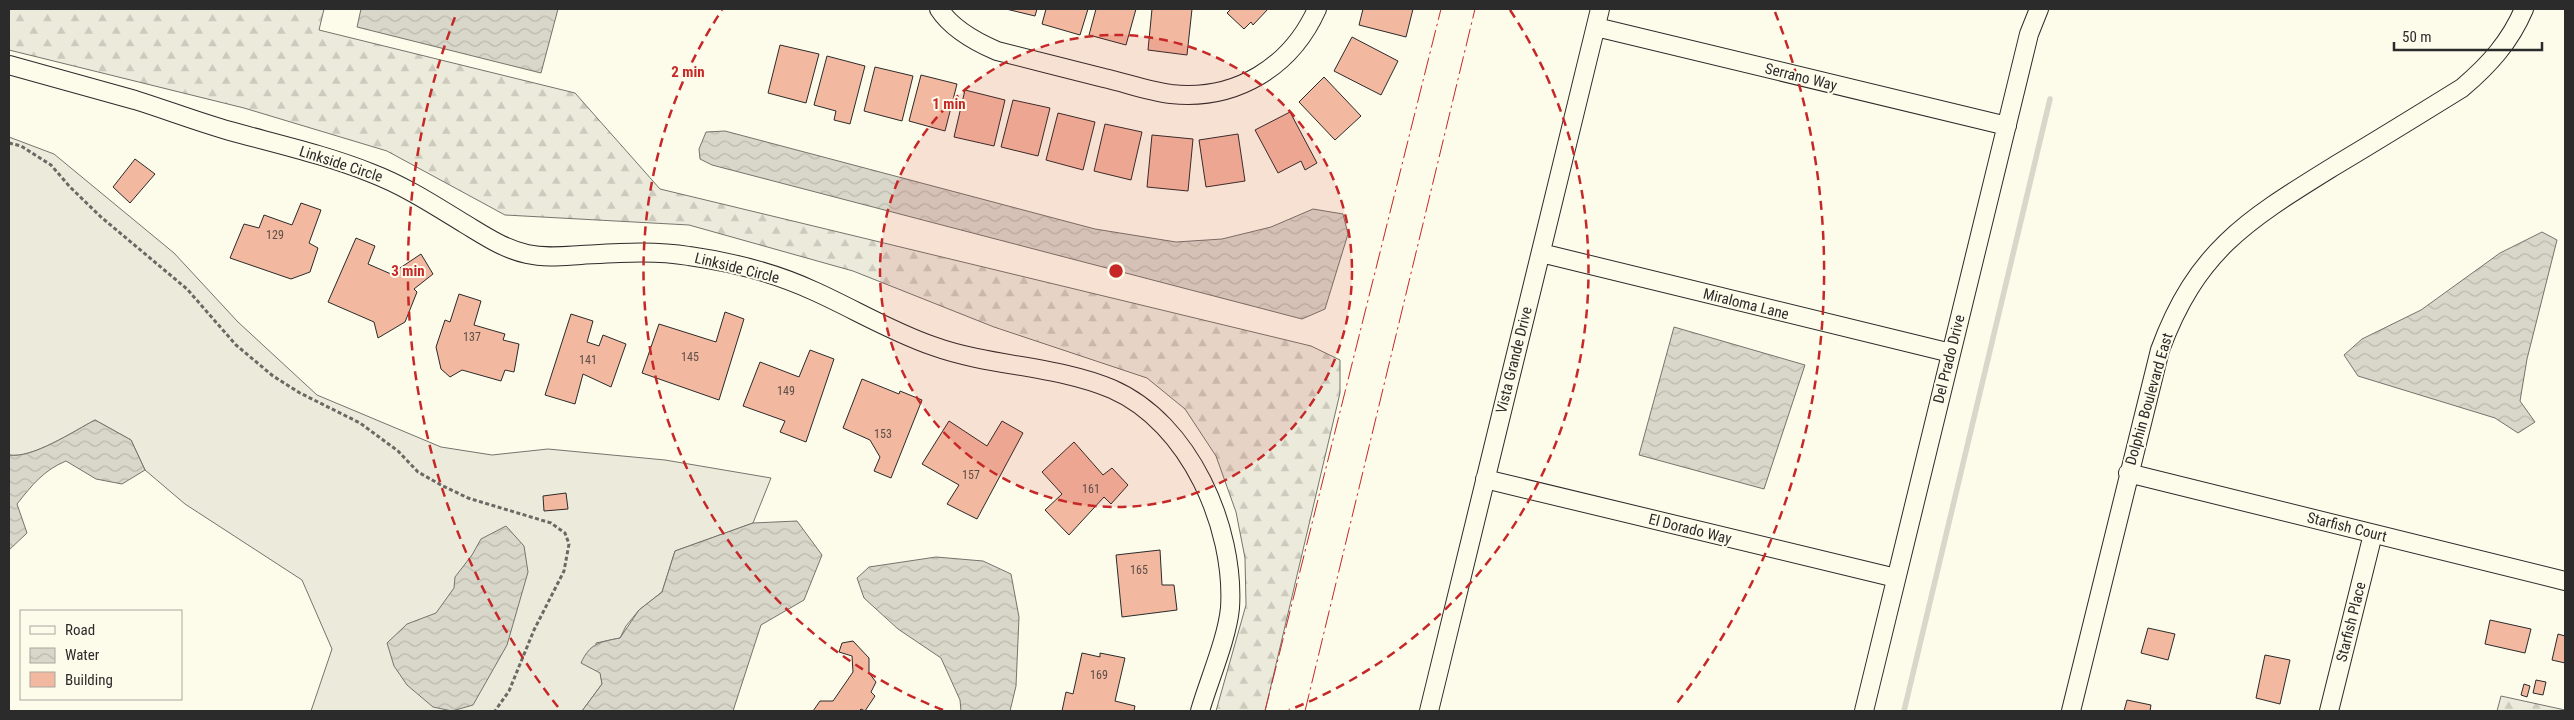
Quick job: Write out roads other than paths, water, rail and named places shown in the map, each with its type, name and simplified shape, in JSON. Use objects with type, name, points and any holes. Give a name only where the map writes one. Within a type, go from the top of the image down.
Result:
[{"type":"street","points":[[939,9],[946,20],[980,44],[997,51],[1154,90],[1185,95],[1220,92],[1240,86],[1272,69],[1305,34],[1317,9]]},
{"type":"street","name":"Vista Grande Drive","points":[[1429,711],[1600,9]]},
{"type":"street","name":"Del Prado Drive","points":[[1864,711],[2006,126],[2029,34],[2039,9]]},
{"type":"street","name":"Dolphin Boulevard East","points":[[2071,711],[2128,473],[2168,329],[2188,289],[2230,237],[2264,209],[2462,88],[2487,67],[2507,42],[2524,9]]},
{"type":"street","name":"Serrano Way","points":[[1596,27],[2006,126]]},
{"type":"street","name":"Linkside Circle","points":[[9,65],[135,100],[366,170],[421,196],[501,246],[527,254],[550,257],[640,252],[684,255],[720,261],[773,275],[814,290],[914,340],[954,354],[993,363],[1052,371],[1116,391],[1148,412],[1175,439],[1194,466],[1206,488],[1221,530],[1230,574],[1230,610],[1224,636],[1200,711]]},
{"type":"street","name":"Miraloma Lane","points":[[1541,253],[1951,353]]},
{"type":"street","name":"Starfish Court","points":[[2128,473],[2565,581]]},
{"type":"street","name":"El Dorado Way","points":[[1485,479],[1896,578]]},
{"type":"street","name":"Starfish Place","points":[[2329,711],[2373,534]]},
{"type":"water","points":[[361,9],[558,9],[541,73],[357,27]]},
{"type":"water","points":[[725,131],[1095,229],[1176,242],[1222,239],[1271,227],[1313,209],[1343,214],[1348,234],[1325,309],[1302,319],[712,165],[700,159],[699,149],[706,132]]},
{"type":"water","points":[[2542,232],[2557,240],[2527,359],[2520,401],[2535,422],[2518,433],[2495,418],[2358,376],[2344,355],[2362,339],[2421,310],[2500,253]]},
{"type":"water","points":[[1674,327],[1805,365],[1764,489],[1639,455]]},
{"type":"water","points":[[95,420],[131,440],[145,470],[122,484],[96,479],[66,461],[51,469],[39,479],[17,504],[27,533],[9,550],[9,455],[29,453],[41,449]]},
{"type":"water","points":[[797,521],[822,555],[804,600],[761,625],[733,711],[582,711],[602,684],[600,673],[581,663],[584,656],[596,644],[620,638],[639,610],[662,592],[675,551],[753,523]]},
{"type":"water","points":[[506,526],[524,546],[528,572],[507,645],[473,705],[452,711],[433,707],[407,685],[394,666],[387,643],[407,624],[436,613],[454,588],[455,577],[472,555],[481,539]]},
{"type":"water","points":[[936,557],[983,561],[1011,574],[1019,617],[1016,686],[1010,711],[961,711],[960,700],[941,658],[898,629],[864,598],[857,578],[869,567]]},
{"type":"waterway","points":[[1904,711],[2050,99]]}]
